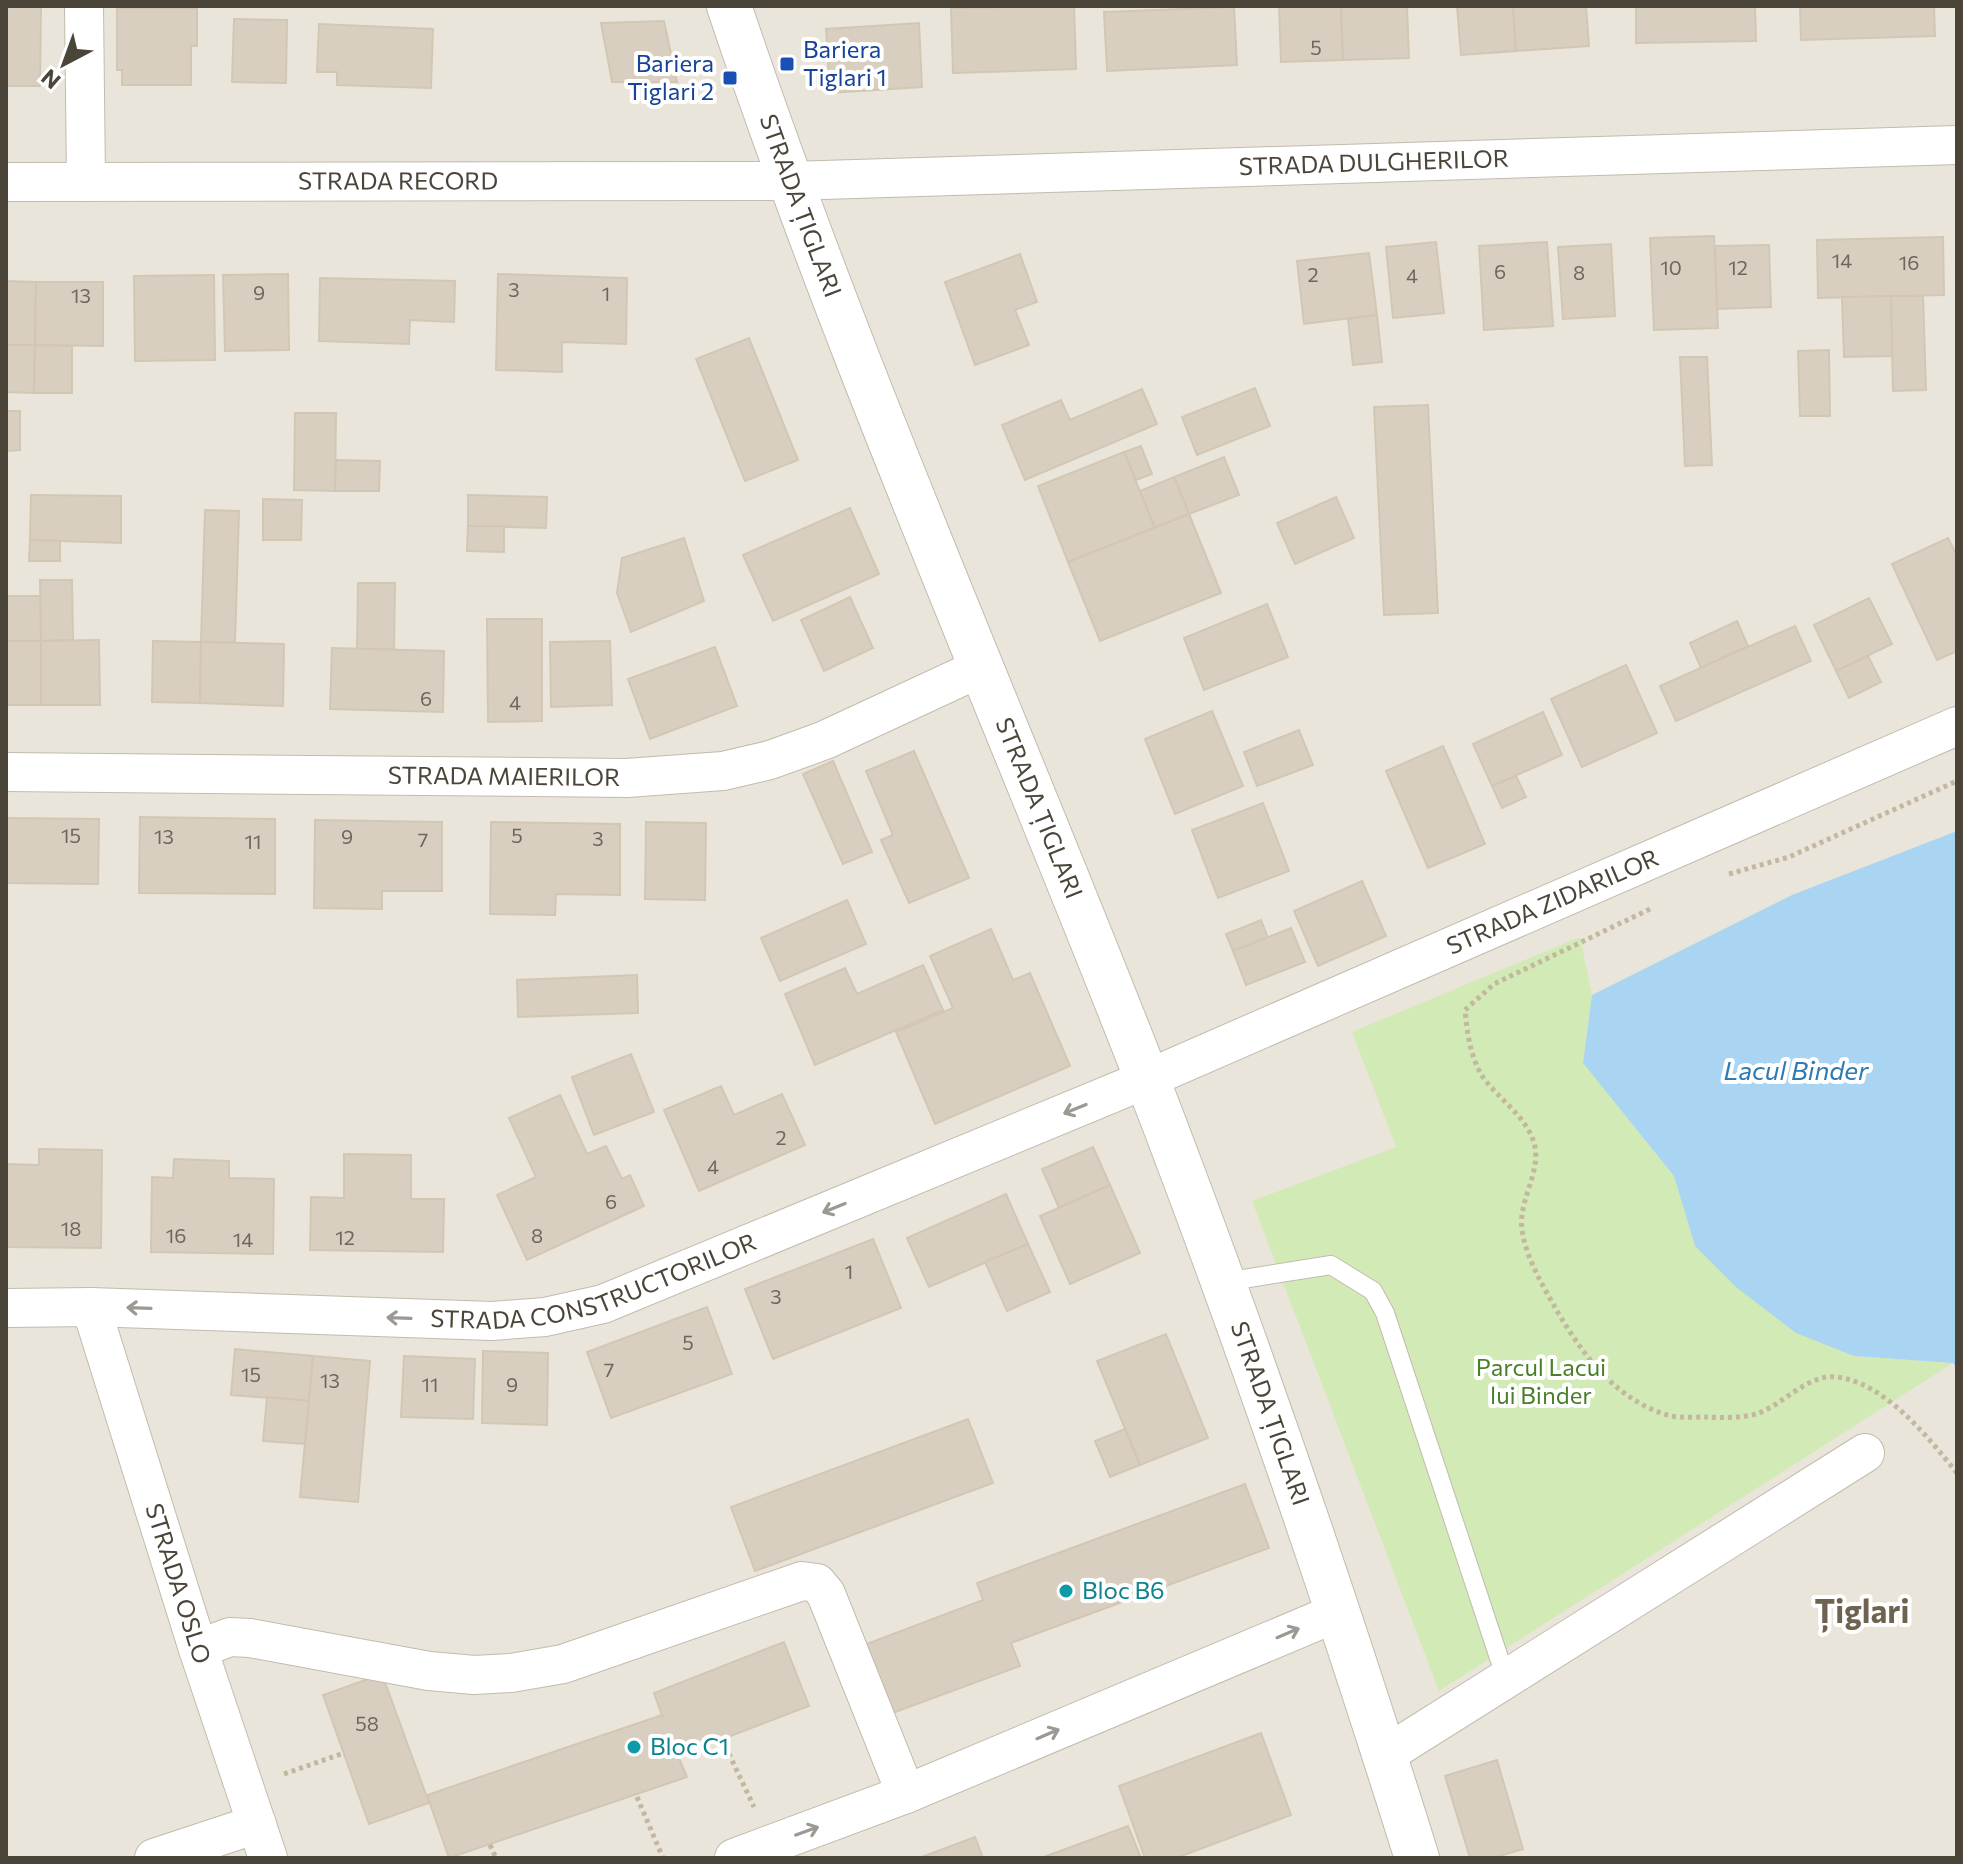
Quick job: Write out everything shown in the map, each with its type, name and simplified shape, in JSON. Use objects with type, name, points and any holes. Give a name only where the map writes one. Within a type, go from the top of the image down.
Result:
[{"type":"street","points":[[84,6],[86,182]]},
{"type":"street","name":"STRADA ȚIGLARI","points":[[729,6],[790,181],[980,668],[1147,1079],[1223,1282],[1385,1755],[1417,1858]]},
{"type":"street","name":"STRADA DULGHERILOR","points":[[790,181],[1957,145]]},
{"type":"street","name":"STRADA RECORD","points":[[6,182],[790,181]]},
{"type":"street","name":"STRADA MAIERILOR","points":[[6,772],[627,778],[723,771],[770,760],[825,740],[980,668]]},
{"type":"street","name":"STRADA ZIDARILOR","points":[[1147,1079],[1957,726]]},
{"type":"street","name":"STRADA CONSTRUCTORILOR","points":[[6,1308],[91,1307],[492,1321],[545,1317],[603,1304],[1147,1079]]},
{"type":"street","name":"STRADA OSLO","points":[[91,1307],[198,1649],[263,1841]]},
{"type":"street","points":[[1385,1755],[1865,1453]]},
{"type":"street","points":[[198,1649],[230,1637],[250,1638],[429,1671],[511,1673],[563,1664],[802,1581],[817,1583],[826,1594],[906,1794]]},
{"type":"street","points":[[758,1852],[906,1794],[1336,1613]]},
{"type":"street","points":[[154,1858],[263,1841]]},
{"type":"lane","points":[[1223,1282],[1331,1265],[1373,1291],[1385,1313],[1506,1679]]},
{"type":"path","points":[[1715,878],[1789,857],[1957,781]]},
{"type":"path","points":[[1660,904],[1494,984],[1465,1010],[1468,1040],[1482,1074],[1524,1125],[1535,1145],[1535,1170],[1522,1228],[1534,1271],[1574,1342],[1605,1377],[1640,1403],[1672,1416],[1720,1418],[1755,1414],[1807,1384],[1832,1376],[1857,1380],[1886,1400],[1957,1473]]},
{"type":"path","points":[[722,1739],[758,1852]]},
{"type":"path","points":[[245,1787],[344,1753]]},
{"type":"path","points":[[637,1797],[663,1858]]},
{"type":"path","points":[[490,1845],[496,1858]]},
{"type":"shaded area","points":[[6,6],[1957,6],[1957,1858],[6,1858]]},
{"type":"green space","name":"Parcul Lacui lui Binder","points":[[1580,937],[1592,995],[1583,1063],[1674,1176],[1695,1246],[1854,1356],[1953,1363],[1439,1691],[1252,1201],[1396,1147],[1352,1032]]},
{"type":"water","name":"Lacul Binder","points":[[1957,831],[1957,1368],[1953,1363],[1854,1356],[1796,1333],[1736,1287],[1695,1246],[1674,1176],[1583,1063],[1592,995],[1792,895]]},
{"type":"building","points":[[6,6],[41,6],[40,86],[6,86]]},
{"type":"building","points":[[1074,6],[1076,69],[953,73],[951,8]]},
{"type":"building","points":[[1279,6],[1341,6],[1343,60],[1281,62]]},
{"type":"building","points":[[1341,6],[1407,6],[1409,58],[1343,60]]},
{"type":"building","points":[[1457,6],[1513,6],[1516,51],[1461,55]]},
{"type":"building","points":[[1513,6],[1586,6],[1589,46],[1516,51]]},
{"type":"building","points":[[1636,6],[1755,6],[1756,41],[1636,43]]},
{"type":"building","points":[[1800,6],[1934,6],[1935,36],[1801,40]]},
{"type":"building","points":[[1234,7],[1237,65],[1107,71],[1104,12]]},
{"type":"building","points":[[117,8],[197,8],[197,46],[191,46],[191,85],[122,85],[122,70],[117,70]]},
{"type":"building","points":[[234,19],[287,20],[286,83],[232,82]]},
{"type":"building","points":[[664,21],[677,82],[612,82],[601,23]]},
{"type":"building","points":[[919,23],[922,87],[830,93],[826,29]]},
{"type":"building","points":[[319,24],[433,29],[431,88],[337,85],[337,72],[317,72]]},
{"type":"building","points":[[1714,236],[1718,328],[1654,330],[1650,238]]},
{"type":"building","points":[[1943,237],[1944,295],[1818,298],[1817,240]]},
{"type":"building","points":[[1436,242],[1444,313],[1393,318],[1386,247]]},
{"type":"building","points":[[1547,242],[1553,326],[1484,330],[1479,246]]},
{"type":"building","points":[[1611,244],[1615,316],[1563,319],[1558,247]]},
{"type":"building","points":[[1769,245],[1771,307],[1717,309],[1715,246]]},
{"type":"building","points":[[1369,253],[1377,315],[1304,324],[1297,261]]},
{"type":"building","points":[[1020,254],[1037,302],[1015,310],[1029,345],[975,365],[945,282]]},
{"type":"building","points":[[288,274],[289,350],[225,351],[223,275]]},
{"type":"building","points":[[498,274],[627,278],[626,344],[562,342],[562,372],[496,370]]},
{"type":"building","points":[[214,275],[215,360],[135,361],[134,276]]},
{"type":"building","points":[[320,278],[455,281],[454,322],[410,320],[409,344],[319,341]]},
{"type":"building","points":[[6,281],[36,282],[35,345],[6,345]]},
{"type":"building","points":[[36,282],[103,282],[103,346],[35,345]]},
{"type":"building","points":[[1891,296],[1893,356],[1844,357],[1842,297]]},
{"type":"building","points":[[1891,296],[1923,296],[1926,390],[1893,391]]},
{"type":"building","points":[[1377,315],[1382,362],[1353,365],[1348,319]]},
{"type":"building","points":[[749,338],[798,460],[745,481],[696,359]]},
{"type":"building","points":[[6,345],[35,345],[34,393],[6,392]]},
{"type":"building","points":[[35,345],[72,346],[72,393],[34,393]]},
{"type":"building","points":[[1829,350],[1830,416],[1800,416],[1798,351]]},
{"type":"building","points":[[1680,357],[1707,357],[1712,465],[1685,466]]},
{"type":"building","points":[[1255,388],[1270,426],[1197,455],[1182,417]]},
{"type":"building","points":[[1142,389],[1157,424],[1025,480],[1002,425],[1061,400],[1070,420]]},
{"type":"building","points":[[6,404],[7,411],[20,411],[20,450],[6,451]]},
{"type":"building","points":[[1428,405],[1438,613],[1384,615],[1374,407]]},
{"type":"building","points":[[295,413],[336,413],[335,491],[294,490]]},
{"type":"building","points":[[1141,446],[1152,474],[1136,480],[1124,452]]},
{"type":"building","points":[[1124,452],[1155,528],[1068,562],[1038,486]]},
{"type":"building","points":[[1224,457],[1239,495],[1189,514],[1174,477]]},
{"type":"building","points":[[336,460],[380,461],[379,491],[335,491]]},
{"type":"building","points":[[1174,477],[1189,514],[1155,528],[1140,491]]},
{"type":"building","points":[[31,495],[121,496],[121,543],[30,540]]},
{"type":"building","points":[[468,495],[547,497],[546,528],[468,526]]},
{"type":"building","points":[[1336,497],[1354,538],[1295,564],[1277,523]]},
{"type":"building","points":[[263,499],[302,500],[301,540],[263,540]]},
{"type":"building","points":[[850,508],[879,574],[773,621],[743,555]]},
{"type":"building","points":[[205,510],[239,511],[235,642],[201,642]]},
{"type":"building","points":[[1189,514],[1221,593],[1100,641],[1068,562]]},
{"type":"building","points":[[468,526],[504,526],[504,552],[467,551]]},
{"type":"building","points":[[684,538],[704,601],[631,632],[617,593],[622,558]]},
{"type":"building","points":[[1948,538],[1957,556],[1957,651],[1937,660],[1892,564]]},
{"type":"building","points":[[30,540],[60,541],[60,561],[29,561]]},
{"type":"building","points":[[40,580],[72,580],[73,640],[41,641]]},
{"type":"building","points":[[358,583],[395,583],[394,649],[357,649]]},
{"type":"building","points":[[6,596],[40,596],[41,641],[6,641]]},
{"type":"building","points":[[850,597],[873,648],[824,671],[801,620]]},
{"type":"building","points":[[1869,598],[1892,644],[1836,671],[1814,625]]},
{"type":"building","points":[[1267,604],[1288,657],[1204,690],[1184,638]]},
{"type":"building","points":[[487,619],[542,619],[542,721],[488,722]]},
{"type":"building","points":[[1737,621],[1748,646],[1701,668],[1690,643]]},
{"type":"building","points":[[1795,626],[1811,661],[1676,721],[1660,686]]},
{"type":"building","points":[[99,640],[100,705],[41,705],[41,641]]},
{"type":"building","points":[[6,641],[41,641],[41,705],[6,705]]},
{"type":"building","points":[[153,641],[201,642],[200,703],[152,702]]},
{"type":"building","points":[[610,641],[612,705],[551,707],[550,642]]},
{"type":"building","points":[[201,642],[284,644],[283,706],[200,703]]},
{"type":"building","points":[[715,647],[737,706],[650,739],[628,679]]},
{"type":"building","points":[[332,648],[444,651],[443,712],[330,709]]},
{"type":"building","points":[[1868,656],[1881,682],[1849,698],[1836,671]]},
{"type":"building","points":[[1626,665],[1657,733],[1582,767],[1551,699]]},
{"type":"building","points":[[1212,711],[1243,786],[1175,814],[1145,739]]},
{"type":"building","points":[[1543,712],[1562,755],[1492,786],[1473,744]]},
{"type":"building","points":[[1299,730],[1313,765],[1257,786],[1244,752]]},
{"type":"building","points":[[1443,746],[1485,844],[1428,868],[1386,771]]},
{"type":"building","points":[[914,751],[969,878],[909,903],[881,840],[893,835],[866,771]]},
{"type":"building","points":[[833,761],[872,852],[843,864],[803,774]]},
{"type":"building","points":[[1516,776],[1526,797],[1502,808],[1492,786]]},
{"type":"building","points":[[1263,803],[1289,871],[1218,898],[1192,830]]},
{"type":"building","points":[[140,817],[275,819],[275,894],[139,893]]},
{"type":"building","points":[[6,818],[99,819],[98,884],[6,883]]},
{"type":"building","points":[[315,820],[442,822],[442,891],[382,891],[382,909],[314,908]]},
{"type":"building","points":[[491,822],[620,824],[620,895],[556,894],[555,915],[490,914]]},
{"type":"building","points":[[646,822],[706,823],[705,900],[645,899]]},
{"type":"building","points":[[1362,881],[1386,936],[1318,966],[1294,911]]},
{"type":"building","points":[[847,900],[866,944],[780,981],[761,938]]},
{"type":"building","points":[[1261,920],[1268,938],[1233,951],[1226,934]]},
{"type":"building","points":[[1291,928],[1305,962],[1246,985],[1233,951]]},
{"type":"building","points":[[991,929],[1013,980],[1030,973],[1070,1066],[935,1124],[896,1032],[953,1008],[930,956]]},
{"type":"building","points":[[923,965],[943,1010],[815,1065],[785,994],[845,968],[857,994]]},
{"type":"building","points":[[637,975],[638,1013],[518,1017],[517,980]]},
{"type":"building","points":[[631,1054],[654,1112],[594,1135],[572,1077]]},
{"type":"building","points":[[721,1086],[734,1115],[782,1094],[805,1145],[699,1191],[664,1110]]},
{"type":"building","points":[[560,1095],[587,1154],[606,1146],[622,1179],[630,1175],[644,1206],[527,1260],[497,1195],[536,1177],[509,1118]]},
{"type":"building","points":[[1093,1147],[1110,1185],[1059,1208],[1042,1169]]},
{"type":"building","points":[[39,1149],[102,1150],[101,1248],[6,1247],[6,1164],[39,1165]]},
{"type":"building","points":[[344,1154],[411,1155],[411,1199],[444,1199],[443,1252],[310,1250],[311,1197],[344,1198]]},
{"type":"building","points":[[174,1159],[229,1161],[229,1178],[274,1179],[273,1254],[151,1252],[152,1177],[173,1178]]},
{"type":"building","points":[[1110,1185],[1140,1253],[1070,1284],[1040,1216]]},
{"type":"building","points":[[1006,1194],[1028,1244],[929,1287],[907,1238]]},
{"type":"building","points":[[873,1239],[901,1308],[773,1359],[745,1289]]},
{"type":"building","points":[[1028,1244],[1050,1292],[1007,1311],[985,1262]]},
{"type":"building","points":[[707,1307],[732,1374],[611,1418],[587,1352]]},
{"type":"building","points":[[1166,1334],[1208,1438],[1140,1465],[1097,1361]]},
{"type":"building","points":[[235,1349],[313,1356],[309,1401],[231,1395]]},
{"type":"building","points":[[483,1351],[548,1353],[547,1425],[482,1423]]},
{"type":"building","points":[[313,1356],[370,1361],[358,1502],[300,1497]]},
{"type":"building","points":[[404,1356],[475,1359],[473,1419],[401,1417]]},
{"type":"building","points":[[267,1397],[309,1401],[305,1444],[263,1441]]},
{"type":"building","points":[[968,1419],[993,1483],[755,1571],[731,1507]]},
{"type":"building","points":[[1125,1429],[1140,1465],[1110,1477],[1095,1441]]},
{"type":"building","name":"Bloc B6","points":[[1245,1484],[1269,1548],[1011,1643],[1020,1666],[890,1714],[864,1645],[983,1600],[977,1583]]},
{"type":"building","name":"Bloc C1","points":[[784,1642],[809,1706],[678,1756],[687,1777],[449,1858],[427,1795],[662,1715],[654,1693]]},
{"type":"building","points":[[382,1674],[429,1803],[369,1824],[323,1695]]},
{"type":"building","points":[[1261,1733],[1291,1815],[1176,1858],[1145,1858],[1119,1786]]},
{"type":"building","points":[[1497,1760],[1523,1849],[1492,1858],[1470,1858],[1445,1776]]},
{"type":"building","points":[[1128,1826],[1141,1858],[1041,1858]]},
{"type":"building","points":[[975,1837],[983,1858],[919,1858]]},
{"type":"place","name":"Bariera Tiglari 1","points":[[787,64]]},
{"type":"place","name":"Bariera Tiglari 2","points":[[730,78]]},
{"type":"place","name":"Bloc B6","points":[[1066,1591]]},
{"type":"place","name":"Bloc C1","points":[[634,1747]]},
{"type":"district","name":"Țiglari","points":[[1862,1612]]}]
